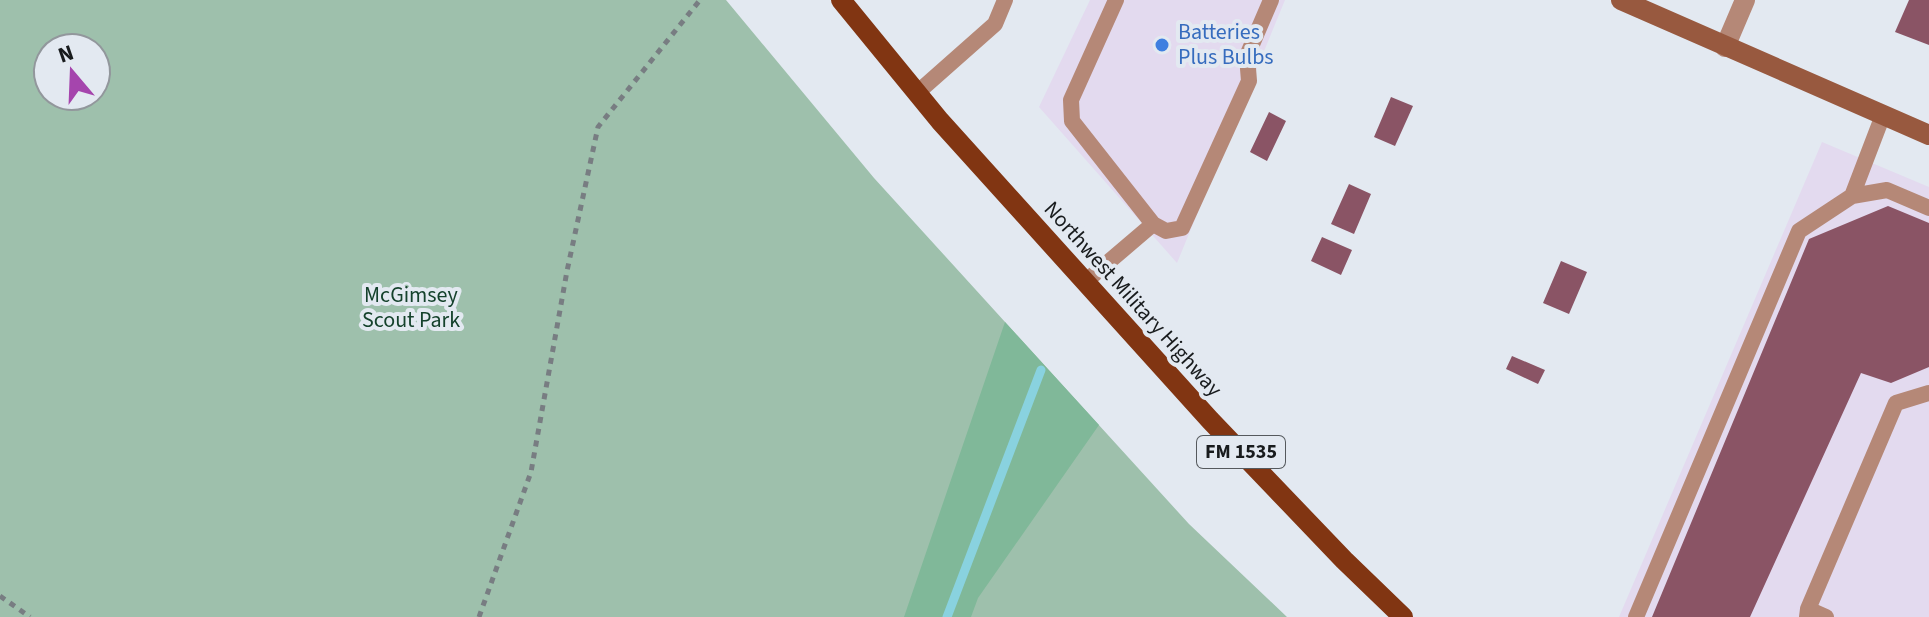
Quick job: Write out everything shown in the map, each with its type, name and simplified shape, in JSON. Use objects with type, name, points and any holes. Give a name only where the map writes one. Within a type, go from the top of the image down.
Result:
[{"type":"main road","name":"Northwest Military Highway","points":[[841,0],[940,121],[1085,282],[1246,458],[1403,617]]},
{"type":"main road","points":[[1621,0],[1929,135]]},
{"type":"street","points":[[1725,47],[1745,0]]},
{"type":"lane","points":[[917,93],[995,24],[1005,0]]},
{"type":"lane","points":[[1116,0],[1071,100],[1072,121],[1153,224],[1166,231],[1182,228],[1249,81],[1247,56],[1271,0]]},
{"type":"lane","points":[[1852,196],[1883,115]]},
{"type":"lane","points":[[1636,617],[1799,231],[1852,196],[1887,190],[1929,208]]},
{"type":"lane","points":[[1085,282],[1153,224]]},
{"type":"lane","points":[[1826,617],[1807,613],[1896,403],[1929,393]]},
{"type":"path","points":[[479,617],[531,472],[567,271],[598,127],[700,0]]},
{"type":"path","points":[[0,596],[30,617]]},
{"type":"shaded area","points":[[1090,0],[1285,0],[1177,263],[1039,107]]},
{"type":"shaded area","points":[[1822,142],[1929,187],[1929,617],[1619,617]]},
{"type":"green space","name":"McGimsey Scout Park","points":[[0,0],[726,0],[874,178],[1189,524],[1287,617],[0,617]]},
{"type":"green space","points":[[1005,322],[1099,425],[978,598],[971,617],[904,617]]},
{"type":"building","points":[[1909,0],[1929,0],[1929,45],[1895,32]]},
{"type":"building","points":[[1391,97],[1413,106],[1395,146],[1374,137]]},
{"type":"building","points":[[1269,112],[1286,121],[1267,161],[1250,152]]},
{"type":"building","points":[[1349,184],[1371,194],[1354,234],[1331,224]]},
{"type":"building","points":[[1888,206],[1929,223],[1929,367],[1891,383],[1861,373],[1750,617],[1652,617],[1809,239]]},
{"type":"building","points":[[1322,237],[1352,250],[1341,275],[1311,261]]},
{"type":"building","points":[[1561,261],[1587,272],[1569,314],[1543,303]]},
{"type":"building","points":[[1512,356],[1545,370],[1538,384],[1506,369]]},
{"type":"waterway","points":[[947,617],[1041,370]]},
{"type":"place","name":"Batteries Plus Bulbs","points":[[1162,45]]}]
